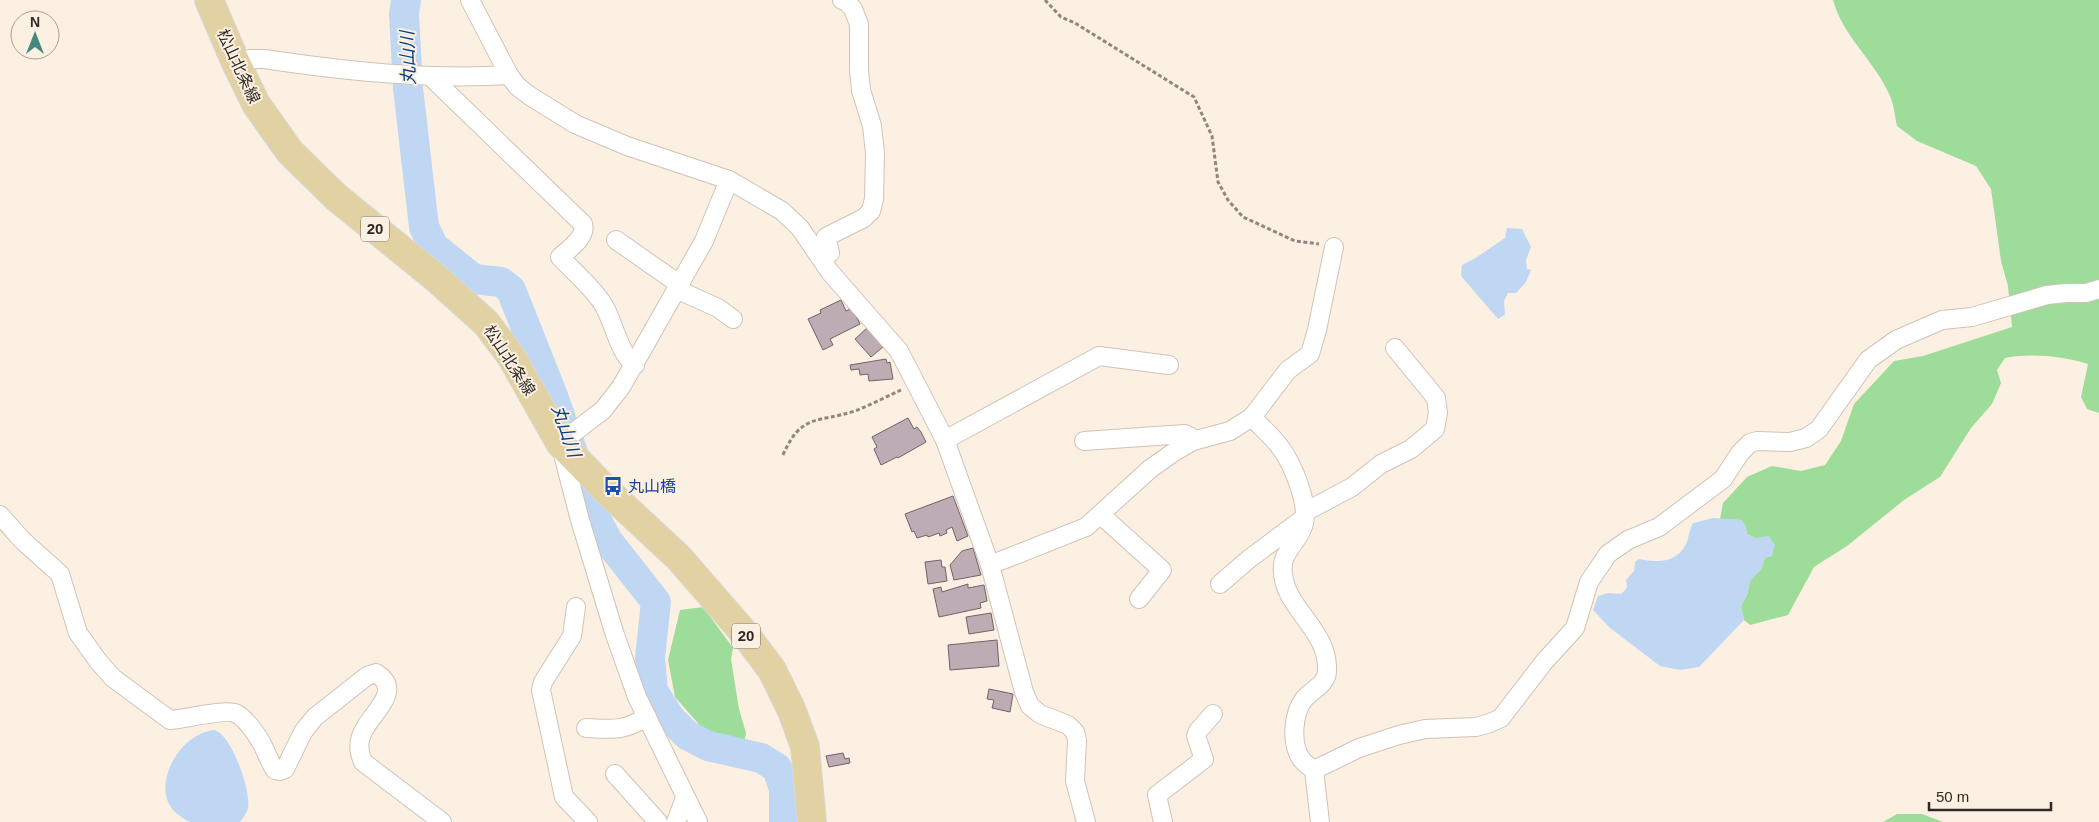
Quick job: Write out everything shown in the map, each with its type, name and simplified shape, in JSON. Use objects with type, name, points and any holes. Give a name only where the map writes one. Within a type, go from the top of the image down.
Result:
[{"type":"main road","name":"松山北条線","points":[[209,0],[256,104],[290,152],[336,197],[436,278],[486,323],[511,356],[561,443],[606,490],[679,558],[745,634],[772,670],[792,711],[806,747],[812,822]]},
{"type":"street","points":[[470,0],[509,75],[517,86],[576,124],[627,146],[729,180],[782,211],[800,228],[830,272],[899,351],[945,440],[990,565],[1024,692],[1030,706],[1040,714],[1068,725],[1075,732],[1077,740],[1075,781],[1086,822]]},
{"type":"street","points":[[821,258],[830,253],[826,237],[864,218],[871,211],[874,198],[875,153],[872,126],[861,90],[859,24],[853,9],[846,1],[842,0]]},
{"type":"street","points":[[236,63],[250,59],[264,59],[360,71],[430,76],[509,75]]},
{"type":"street","points":[[430,76],[583,224],[583,233],[578,241],[560,257],[602,303],[615,329],[625,356],[635,364]]},
{"type":"street","points":[[698,822],[637,697],[614,632],[580,520],[561,443],[603,410],[612,400],[635,364],[704,241],[729,180]]},
{"type":"street","points":[[616,240],[677,287],[718,308],[733,320]]},
{"type":"street","points":[[990,565],[1086,527],[1150,469],[1174,452],[1196,440],[1230,431],[1252,417],[1288,370],[1310,354],[1317,330],[1334,247]]},
{"type":"street","points":[[1314,770],[1359,748],[1399,735],[1425,729],[1476,727],[1501,718],[1544,662],[1575,628],[1589,582],[1608,554],[1628,540],[1659,527],[1723,479],[1740,453],[1750,443],[1757,441],[1790,442],[1806,438],[1819,429],[1868,360],[1896,340],[1942,320],[1972,317],[2047,296],[2066,293],[2086,293],[2099,289]]},
{"type":"street","points":[[1220,584],[1305,515],[1352,486],[1381,464],[1411,449],[1435,429],[1438,413],[1436,398],[1395,348]]},
{"type":"street","points":[[945,440],[1099,356],[1169,365]]},
{"type":"street","points":[[1252,417],[1270,434],[1289,462],[1305,505],[1302,529],[1287,550],[1283,562],[1283,570],[1287,591],[1314,628],[1326,662],[1327,672],[1323,683],[1303,700],[1294,727],[1299,757],[1314,770],[1320,822]]},
{"type":"street","points":[[1084,441],[1186,434],[1196,440]]},
{"type":"street","points":[[0,515],[22,540],[60,574],[78,633],[113,678],[170,720],[190,719],[220,712],[235,713],[248,723],[275,770],[280,772],[285,769],[303,732],[315,717],[367,676],[376,673],[382,677],[387,688],[386,699],[364,729],[359,753],[363,762],[442,822]]},
{"type":"street","points":[[1101,515],[1162,570],[1139,599]]},
{"type":"street","points":[[576,607],[572,636],[543,682],[541,690],[564,797],[588,822]]},
{"type":"street","points":[[1163,822],[1157,795],[1204,759],[1196,736],[1198,730],[1213,714]]},
{"type":"street","points":[[586,728],[620,729],[630,727],[646,717]]},
{"type":"street","points":[[615,774],[658,822]]},
{"type":"street","points":[[676,822],[685,798]]},
{"type":"path","points":[[1045,0],[1061,17],[1075,23],[1194,97],[1212,136],[1218,182],[1228,200],[1243,217],[1295,241],[1334,247]]},
{"type":"path","points":[[783,455],[790,438],[800,428],[816,419],[854,411],[915,383]]},
{"type":"green space","points":[[1833,0],[2099,0],[2099,413],[2087,409],[2081,397],[2088,364],[2047,356],[2005,358],[1997,370],[2001,383],[1992,404],[1971,428],[1940,477],[1904,500],[1847,546],[1814,567],[1788,615],[1750,625],[1744,620],[1741,606],[1747,595],[1750,581],[1761,569],[1765,558],[1755,538],[1747,534],[1745,525],[1741,520],[1720,519],[1723,503],[1747,477],[1772,466],[1801,471],[1825,465],[1841,441],[1854,404],[1894,361],[1923,356],[2012,327],[2008,286],[2001,261],[1991,189],[1976,166],[1917,141],[1897,126],[1891,100],[1884,83],[1844,26]]},
{"type":"green space","points":[[703,607],[733,648],[731,659],[739,709],[746,733],[742,752],[703,729],[675,697],[668,660],[680,610]]},
{"type":"green space","points":[[1897,814],[1922,814],[1943,822],[1883,822]]},
{"type":"water","points":[[1507,228],[1522,229],[1531,247],[1526,260],[1527,269],[1531,270],[1526,282],[1516,293],[1508,293],[1504,301],[1505,315],[1498,319],[1461,276],[1462,265],[1505,238]]},
{"type":"water","points":[[1713,518],[1741,520],[1745,525],[1747,534],[1755,538],[1769,536],[1775,545],[1772,556],[1765,558],[1761,569],[1750,581],[1747,595],[1741,606],[1744,620],[1699,667],[1680,670],[1660,666],[1610,628],[1593,610],[1598,596],[1608,593],[1621,594],[1627,588],[1626,580],[1634,571],[1635,562],[1639,559],[1660,561],[1673,558],[1683,549],[1687,542],[1693,523]]},
{"type":"water","points":[[215,730],[228,742],[239,764],[246,789],[248,808],[240,822],[190,822],[180,816],[170,805],[166,793],[166,779],[171,765],[189,741],[202,733]]},
{"type":"building","points":[[841,300],[846,311],[852,308],[860,324],[830,339],[833,345],[823,350],[808,319],[821,313],[820,310]]},
{"type":"building","points":[[867,328],[884,346],[871,357],[855,339]]},
{"type":"building","points":[[886,359],[887,363],[890,362],[893,379],[869,381],[868,374],[860,375],[859,369],[851,370],[850,365]]},
{"type":"building","points":[[908,418],[914,429],[917,427],[921,432],[926,442],[898,458],[881,465],[874,449],[877,447],[872,437]]},
{"type":"building","points":[[953,496],[968,536],[957,541],[952,527],[946,530],[947,533],[940,536],[939,533],[917,538],[914,531],[912,532],[905,514]]},
{"type":"building","points":[[973,548],[981,575],[954,580],[950,565],[962,551]]},
{"type":"building","points":[[941,560],[942,567],[945,567],[947,581],[928,584],[925,562]]},
{"type":"building","points":[[968,584],[968,588],[984,585],[987,601],[980,603],[981,608],[939,617],[933,589],[941,587],[942,592]]},
{"type":"building","points":[[991,613],[994,630],[969,634],[966,617]]},
{"type":"building","points":[[997,640],[999,666],[950,670],[948,645]]},
{"type":"building","points":[[989,689],[1013,694],[1010,712],[992,708],[994,700],[987,699]]},
{"type":"building","points":[[843,753],[845,759],[849,758],[850,763],[829,767],[826,756]]},
{"type":"waterway","name":"丸山川","points":[[406,0],[404,14],[408,88],[424,227],[434,247],[474,279],[501,282],[511,290],[553,396],[597,521],[608,541],[656,602],[650,658],[653,691],[670,718],[687,735],[708,746],[761,758],[777,768],[784,789],[784,822]]},
{"type":"place","name":"丸山橋","points":[[613,486]]}]
